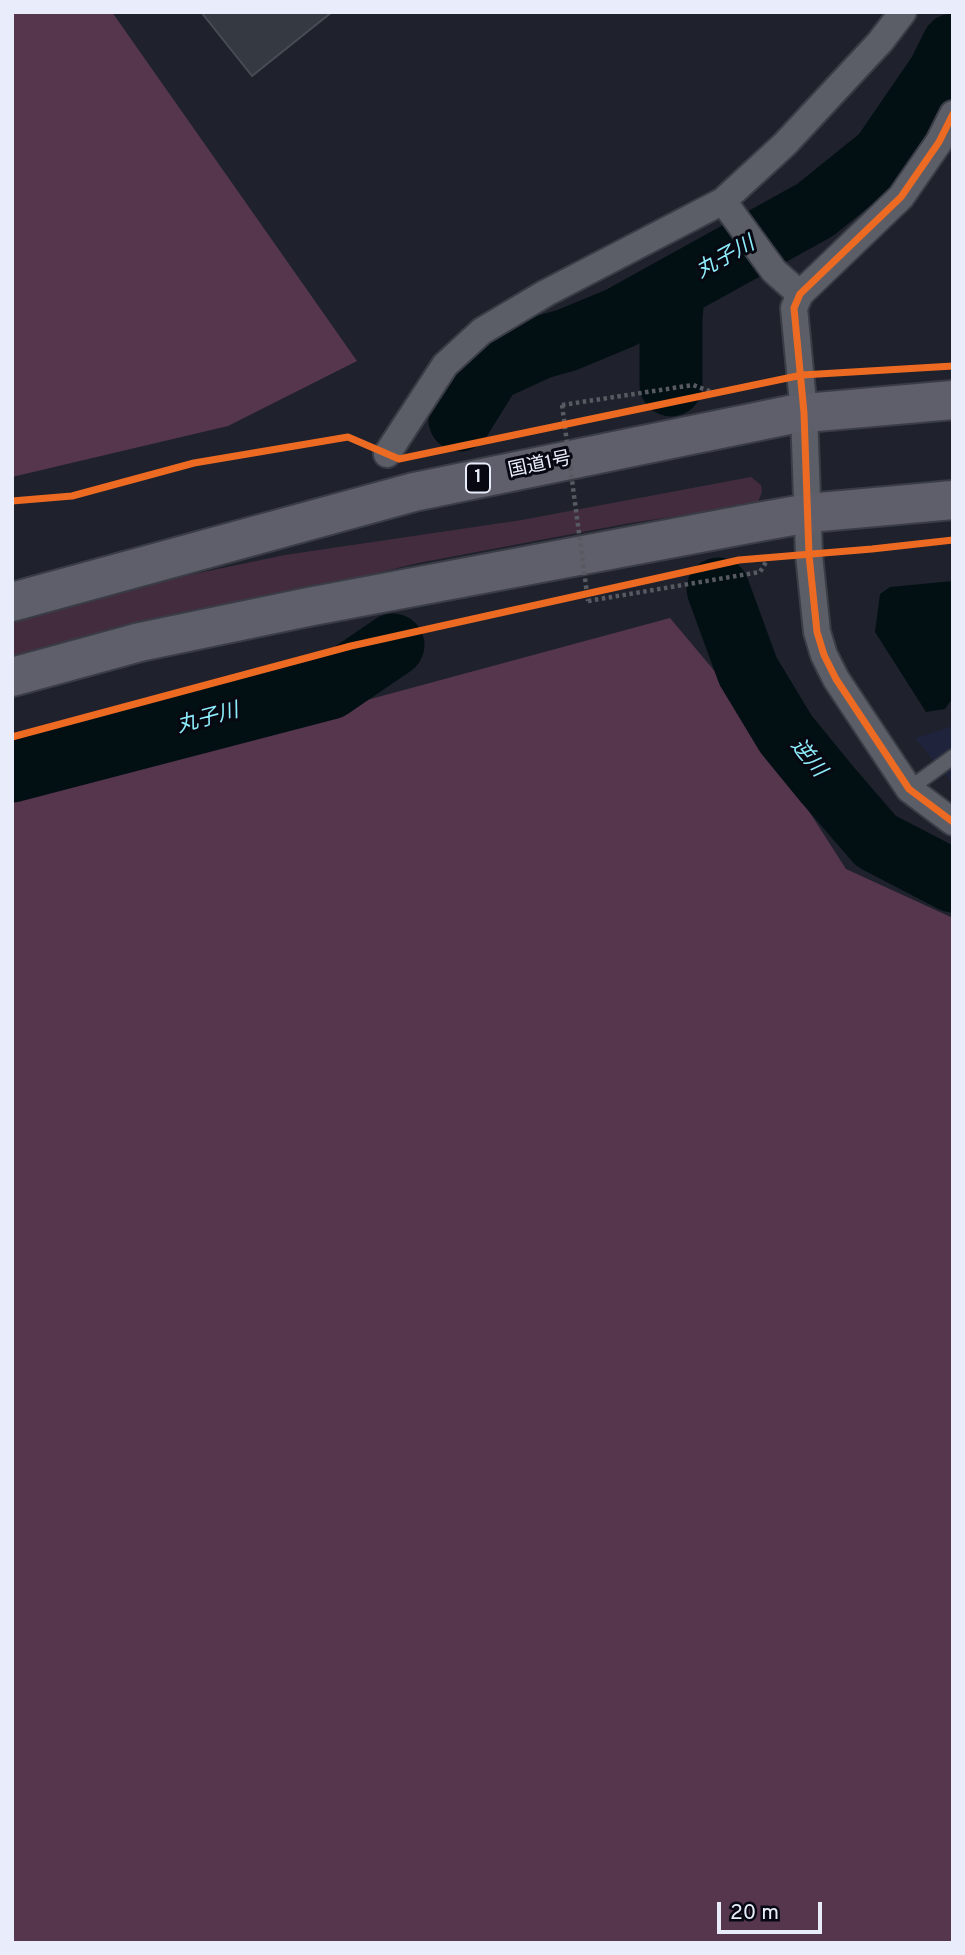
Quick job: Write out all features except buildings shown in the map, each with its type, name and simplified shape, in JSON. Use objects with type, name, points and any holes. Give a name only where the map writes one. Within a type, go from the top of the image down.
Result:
[{"type":"highway","name":"国道1号","points":[[12,602],[414,492],[804,413],[953,400]]},
{"type":"highway","points":[[12,677],[140,642],[308,607],[809,513],[953,500]]},
{"type":"street","points":[[387,454],[445,365],[482,331],[547,293],[729,210],[785,144],[880,42],[903,12]]},
{"type":"street","points":[[953,114],[939,142],[901,197],[800,294],[794,308],[804,413],[809,555],[817,632],[824,655],[836,679],[909,789],[953,822]]},
{"type":"street","points":[[729,210],[774,271],[800,294]]},
{"type":"lane","points":[[909,789],[953,757]]},
{"type":"path","points":[[701,396],[714,393],[692,385],[562,405],[588,601],[760,572],[769,557]]},
{"type":"path","points":[[557,426],[570,424]]},
{"type":"path","points":[[12,501],[72,496],[194,463],[348,437],[387,454]]},
{"type":"path","points":[[759,558],[953,540]]},
{"type":"path","points":[[581,594],[594,591]]},
{"type":"path","points":[[12,737],[351,646],[516,608]]},
{"type":"shaded area","points":[[12,12],[112,12],[357,361],[228,426],[12,477]]},
{"type":"shaded area","points":[[751,477],[761,485],[762,492],[758,502],[753,505],[630,523],[418,563],[12,662],[12,619],[113,591],[285,555],[522,520]]},
{"type":"shaded area","points":[[953,581],[953,698],[945,709],[926,712],[875,632],[880,594],[890,587]]},
{"type":"shaded area","points":[[670,618],[733,693],[846,869],[953,918],[953,1943],[12,1943],[12,796]]},
{"type":"shaded area","points":[[953,726],[953,784],[915,738]]},
{"type":"waterway","name":"丸子川","points":[[460,420],[491,370],[539,348],[567,340],[620,318],[815,210],[882,156],[939,73],[953,45]]},
{"type":"waterway","name":"逆川","points":[[671,385],[671,316],[674,288]]},
{"type":"waterway","name":"逆川","points":[[718,589],[748,671],[786,734],[876,841],[953,881]]},
{"type":"waterway","name":"丸子川","points":[[12,771],[330,688],[393,645]]},
{"type":"cycle path","points":[[953,114],[939,142],[901,197],[800,294],[794,308],[804,413],[809,555],[817,632],[824,655],[836,679],[909,789],[953,822]]},
{"type":"cycle path","points":[[12,501],[72,496],[194,463],[348,437],[399,459],[802,375],[953,366]]},
{"type":"cycle path","points":[[12,737],[351,646],[739,560],[953,540]]}]
